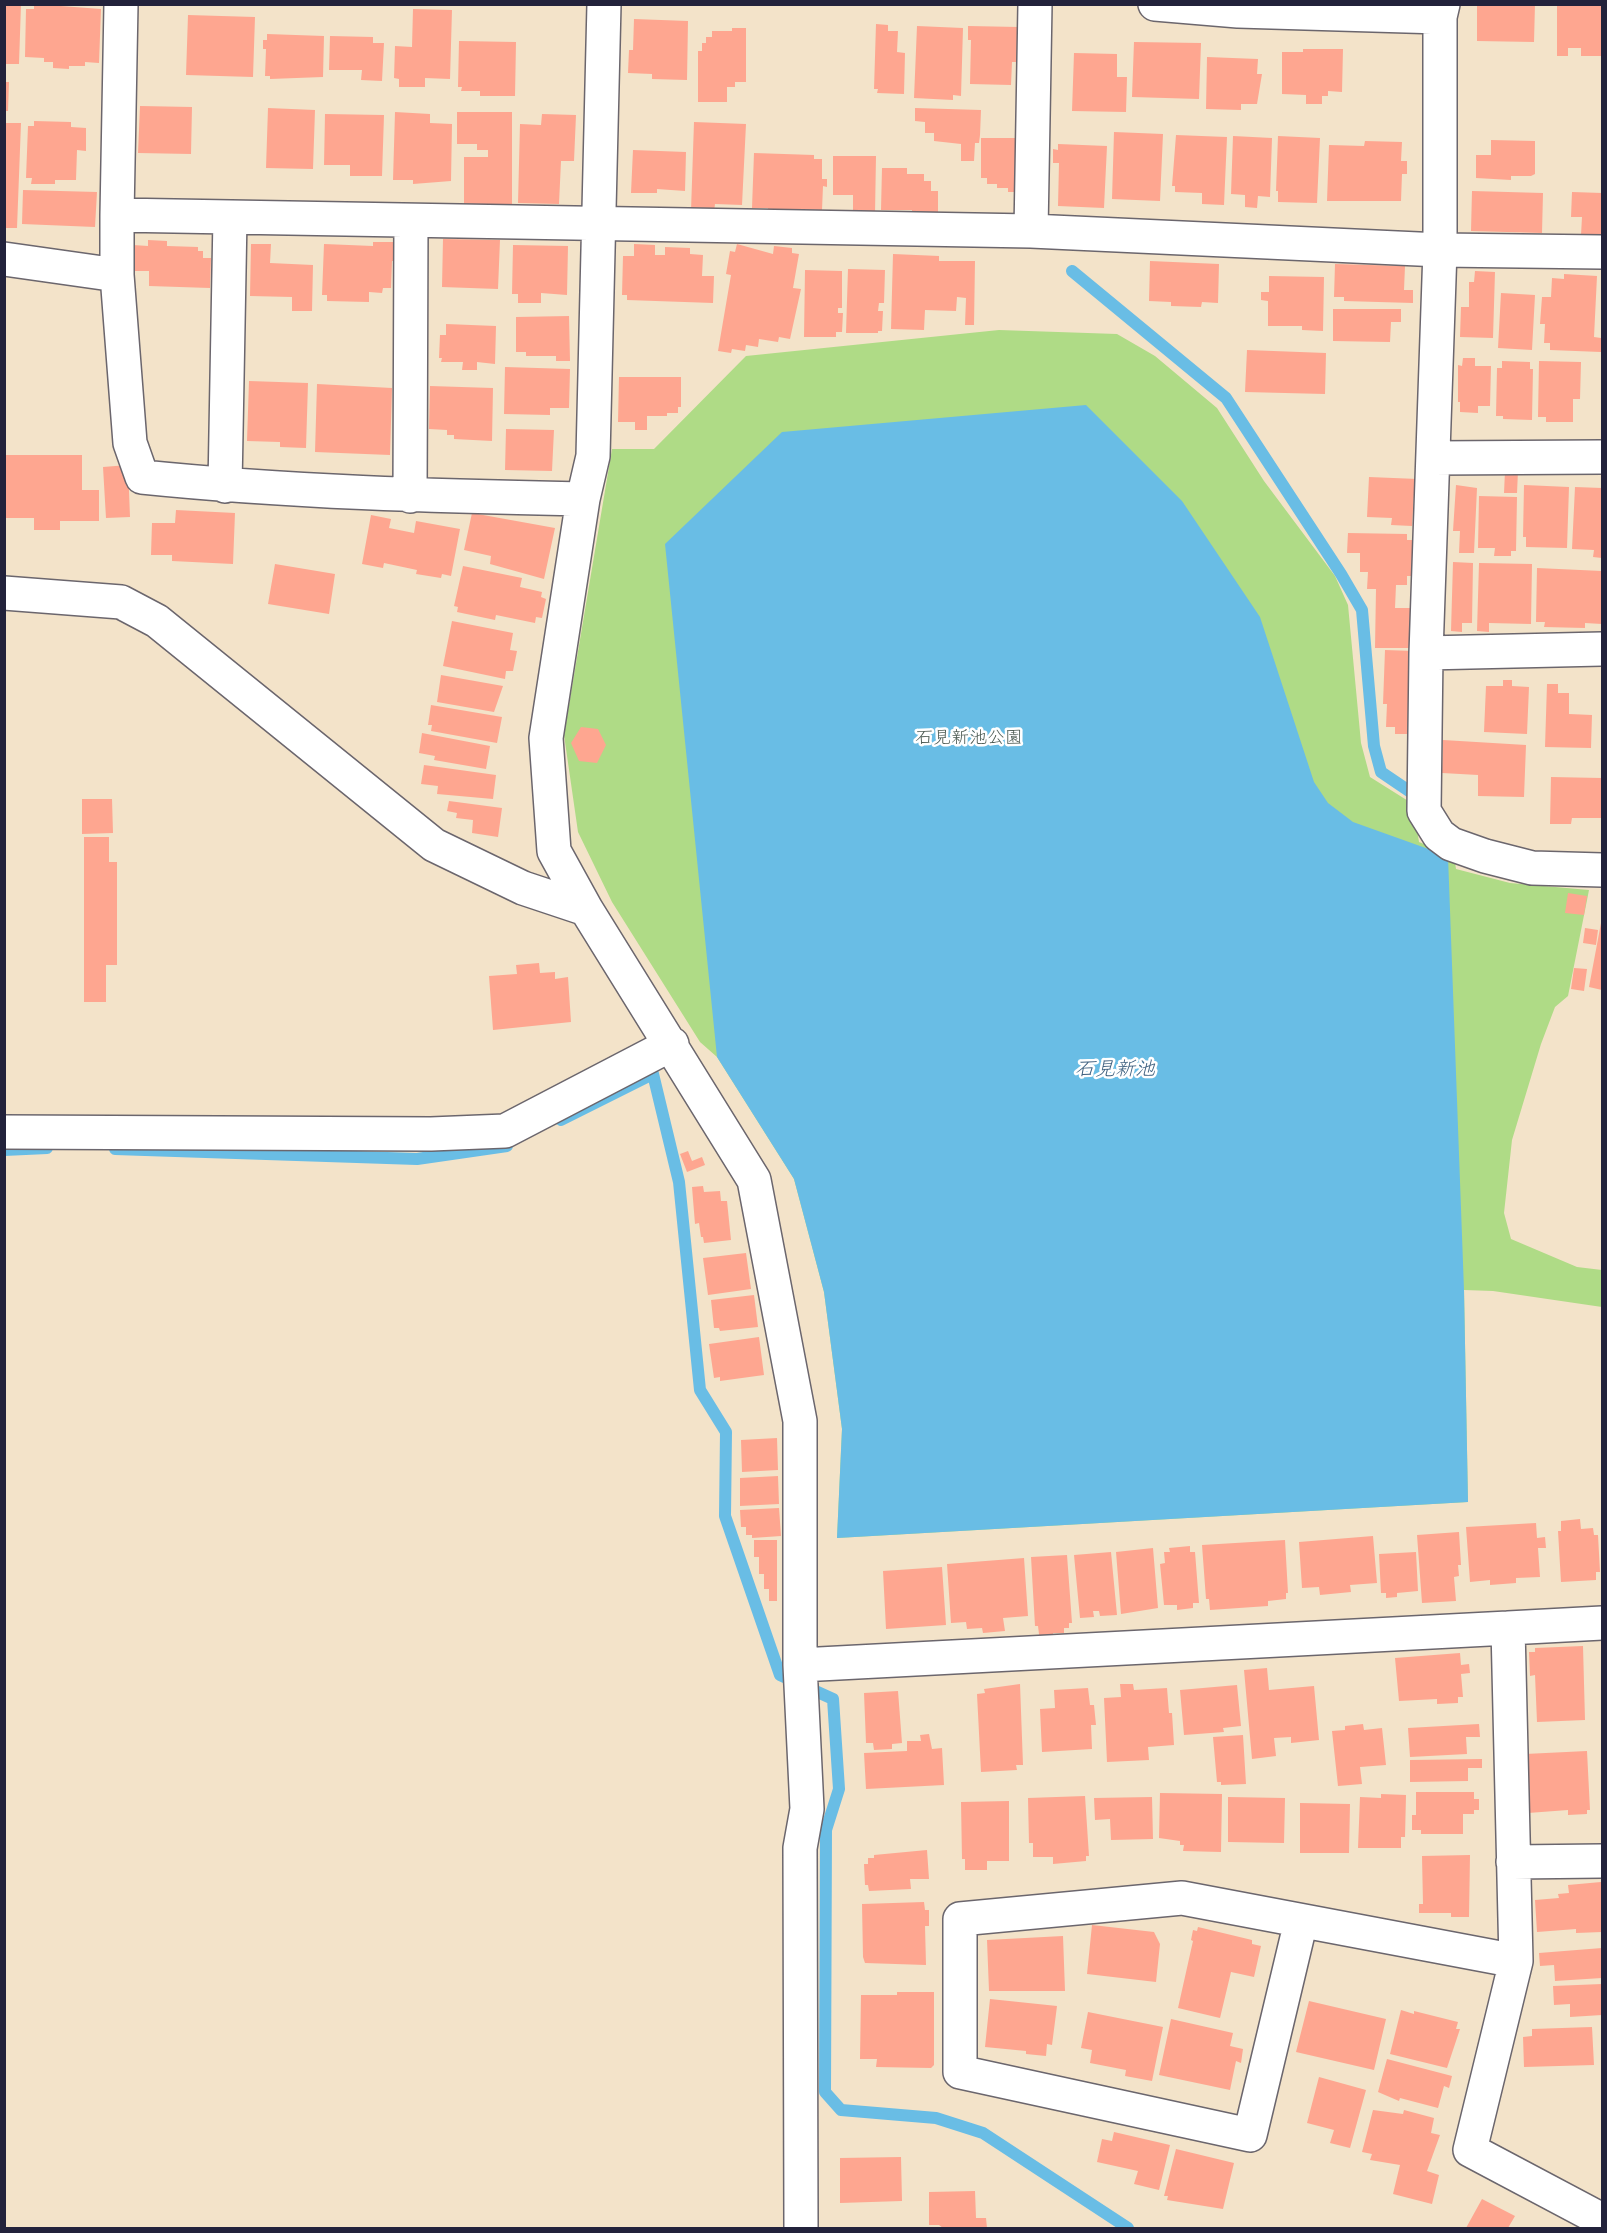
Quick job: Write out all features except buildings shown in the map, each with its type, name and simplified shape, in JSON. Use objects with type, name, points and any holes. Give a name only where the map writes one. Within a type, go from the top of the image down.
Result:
[{"type":"street","points":[[121,4],[117,275],[130,443],[142,477],[225,486],[410,496],[583,499]]},
{"type":"street","points":[[604,4],[601,225],[593,456],[583,499],[546,738],[554,850],[586,909],[672,1044],[754,1180],[800,1421],[800,1665],[807,1809],[800,1848],[801,2229]]},
{"type":"street","points":[[1030,231],[1035,4]]},
{"type":"street","points":[[1155,4],[1238,8],[1441,11],[1440,250],[1426,653],[1424,811],[1439,835],[1462,848],[1532,867],[1602,870]]},
{"type":"street","points":[[117,215],[1030,231],[1440,250],[1602,252]]},
{"type":"street","points":[[225,486],[230,217]]},
{"type":"street","points":[[410,496],[411,221]]},
{"type":"street","points":[[4,259],[117,275]]},
{"type":"street","points":[[1433,458],[1602,458]]},
{"type":"street","points":[[4,593],[122,602],[148,617],[434,845],[523,888],[586,909]]},
{"type":"street","points":[[1426,653],[1602,649]]},
{"type":"street","points":[[4,1132],[431,1134],[505,1131],[672,1044]]},
{"type":"street","points":[[800,1665],[1602,1623]]},
{"type":"street","points":[[1508,1628],[1516,1961],[1470,2150],[1602,2220]]},
{"type":"street","points":[[1514,1862],[1602,1861]]},
{"type":"street","points":[[1301,1921],[1250,2135],[960,2072],[960,1919],[1182,1898],[1516,1961]]},
{"type":"green space","name":"石見新池","points":[[999,330],[1117,334],[1155,356],[1217,408],[1264,481],[1335,576],[1348,605],[1361,743],[1370,777],[1413,804],[1419,842],[1454,856],[1456,869],[1510,883],[1589,890],[1568,996],[1555,1007],[1541,1044],[1512,1140],[1504,1213],[1511,1239],[1577,1267],[1602,1270],[1602,1307],[1493,1291],[1464,1290],[1468,1502],[837,1538],[842,1429],[824,1292],[794,1179],[717,1057],[700,1042],[612,902],[578,832],[564,735],[612,449],[654,449],[746,356]]},
{"type":"water","name":"石見新池","points":[[1086,405],[1182,501],[1260,617],[1314,782],[1328,803],[1353,822],[1448,856],[1464,1290],[1468,1502],[837,1538],[842,1429],[824,1292],[794,1179],[717,1057],[665,544],[782,432]]},
{"type":"waterway","points":[[1072,271],[1226,398],[1341,574],[1362,610],[1374,746],[1381,772],[1412,793]]},
{"type":"waterway","points":[[561,1120],[653,1074],[679,1182],[700,1390],[726,1432],[725,1516],[780,1675],[833,1699],[839,1789],[826,1830],[825,2092],[841,2110],[936,2118],[983,2133],[1128,2228]]},
{"type":"waterway","points":[[115,1149],[417,1159],[507,1146]]},
{"type":"waterway","points":[[4,1150],[47,1148]]},
{"type":"park label","name":"石見新池公園","points":[[969,737]]}]
